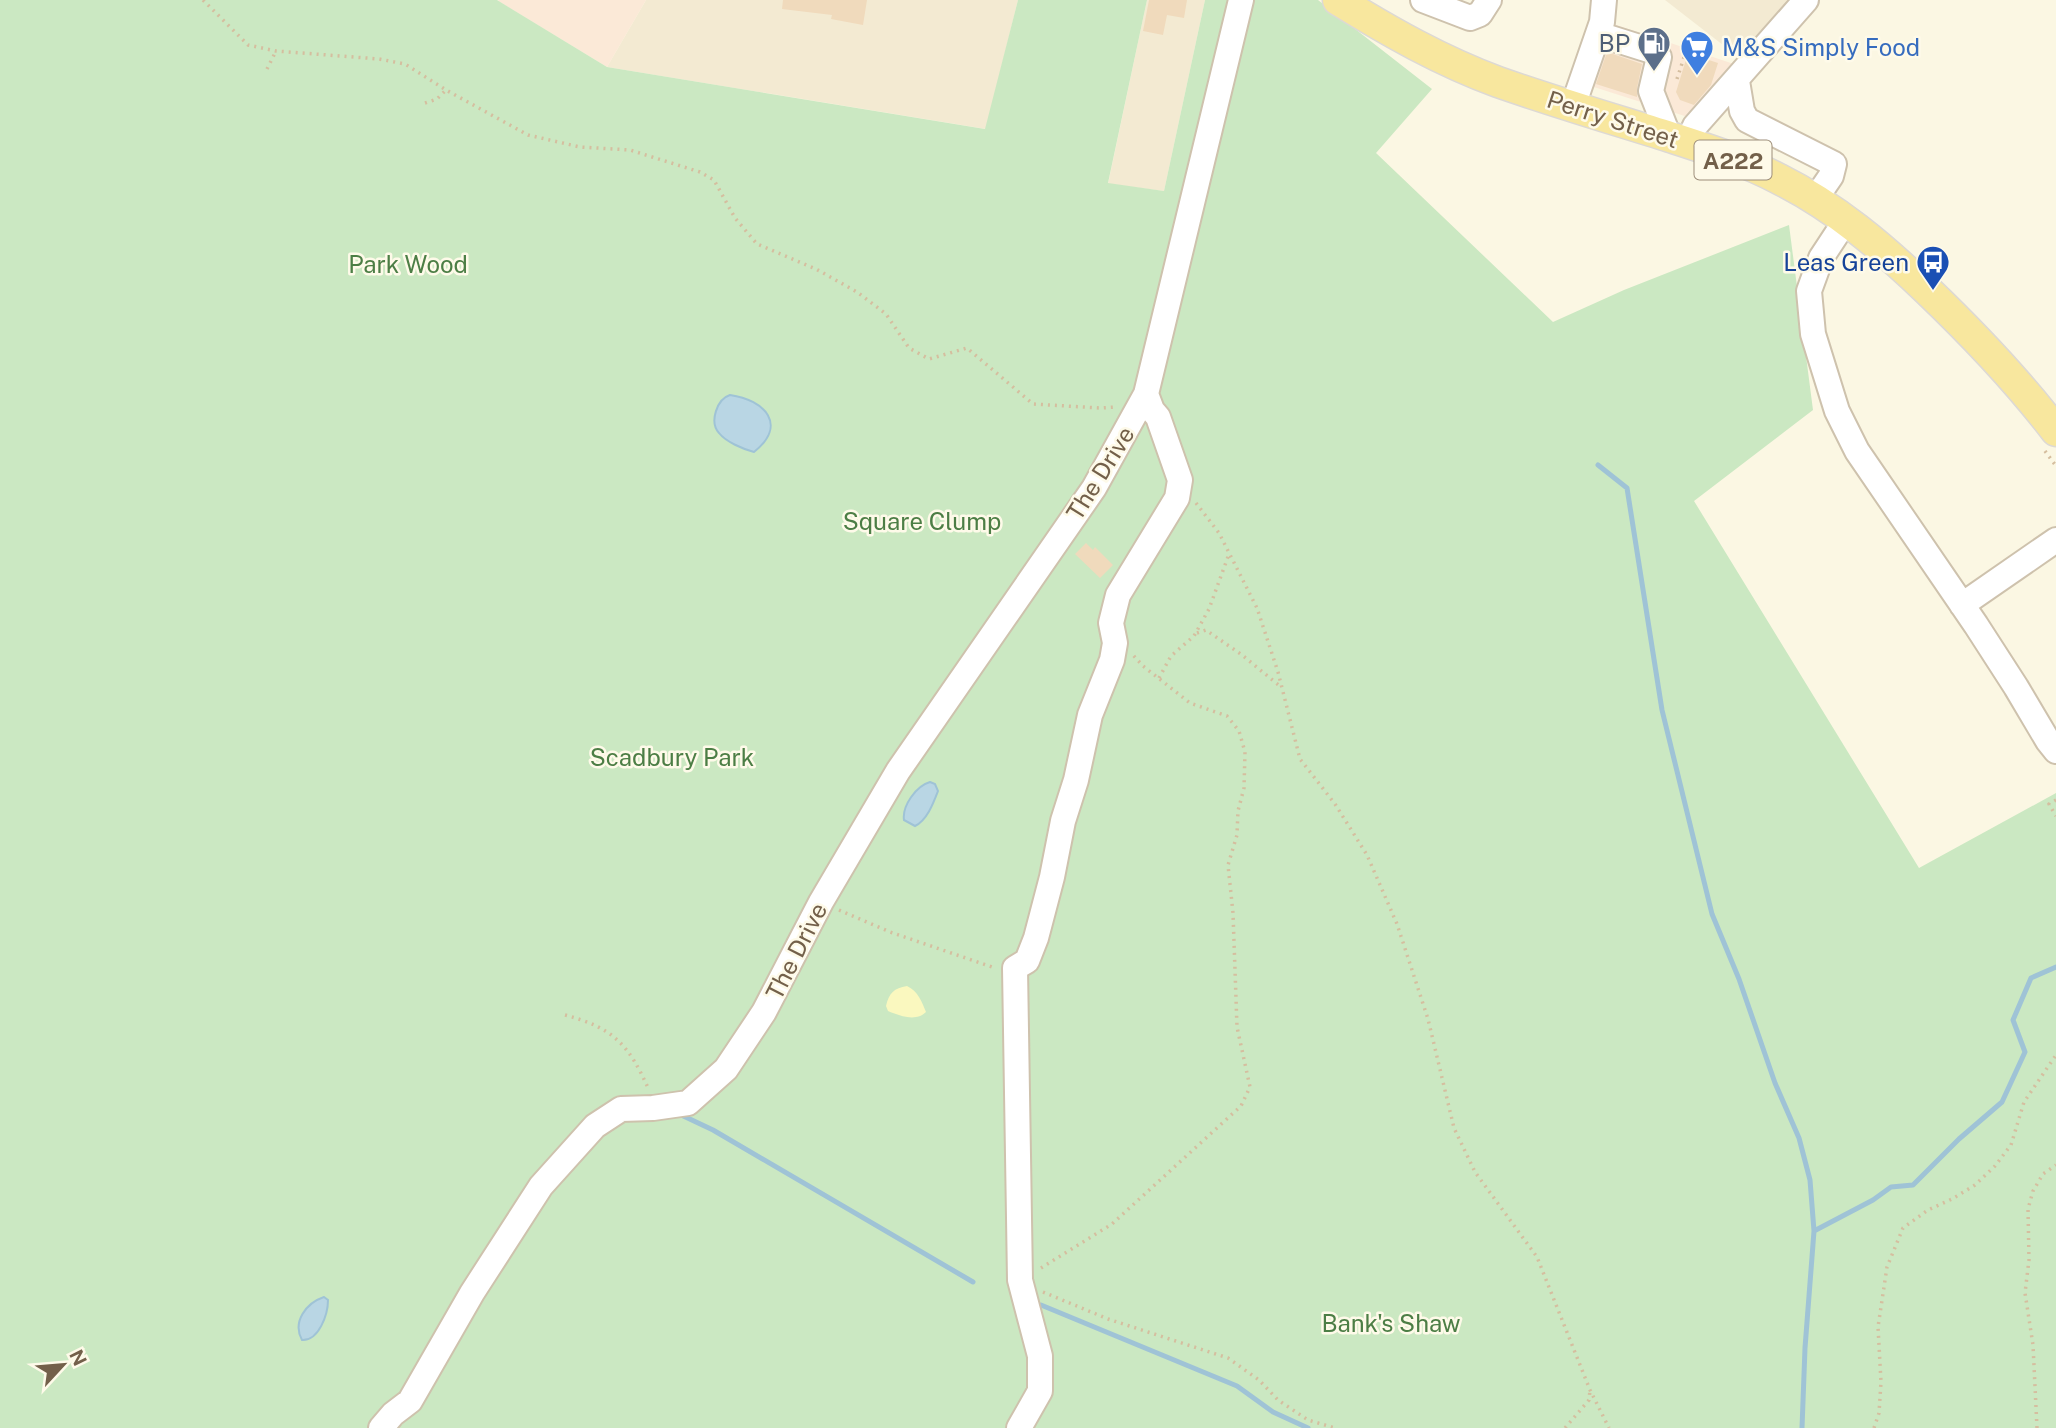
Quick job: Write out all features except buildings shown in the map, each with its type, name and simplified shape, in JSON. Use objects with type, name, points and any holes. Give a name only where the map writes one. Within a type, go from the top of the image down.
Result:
[{"type":"main road","name":"Perry Street","points":[[1338,0],[1432,55],[1497,81],[1678,140],[1777,177],[1816,198],[1894,259],[1970,330],[2056,431]]},
{"type":"street","name":"The Drive","points":[[381,1428],[410,1401],[472,1293],[541,1186],[595,1126],[621,1110],[688,1102],[726,1069],[764,1012],[821,902],[898,771],[1094,488],[1145,398],[1241,0]]},
{"type":"street","points":[[1423,0],[1471,18],[1480,14],[1489,0]]},
{"type":"street","points":[[1573,106],[1602,22],[1604,0]]},
{"type":"street","points":[[1598,34],[1658,55],[1651,90],[1678,140],[1695,127],[1806,0]]},
{"type":"street","points":[[1737,81],[1742,111],[1747,120],[1834,164],[1831,176],[1816,198]]},
{"type":"street","points":[[1846,220],[1821,258],[1810,291],[1813,334],[1837,411],[1857,451],[1962,605],[2056,751]]},
{"type":"street","points":[[1019,1428],[1040,1391],[1040,1356],[1020,1280],[1015,968],[1027,961],[1036,938],[1090,715],[1112,660],[1115,643],[1111,623],[1118,595],[1177,498],[1180,480],[1158,418],[1145,398]]},
{"type":"street","points":[[1962,605],[2056,540]]},
{"type":"path","points":[[203,0],[248,45],[276,51],[379,58],[405,64],[528,135],[580,147],[630,150],[700,172],[714,180],[735,218],[757,244],[817,269],[857,292],[886,314],[909,348],[929,359],[967,348],[1033,404],[1121,407],[1145,398]]},
{"type":"path","points":[[267,69],[276,51]]},
{"type":"path","points":[[1676,81],[1686,51]]},
{"type":"path","points":[[425,103],[437,99],[446,90]]},
{"type":"path","points":[[1180,480],[1219,533],[1257,608],[1282,687],[1300,759],[1335,804],[1367,855],[1397,924],[1428,1019],[1454,1129],[1475,1172],[1537,1257],[1590,1390],[1609,1428]]},
{"type":"path","points":[[1159,678],[1171,656],[1195,634],[1209,608],[1230,554]]},
{"type":"path","points":[[1195,634],[1206,630],[1222,639],[1282,687]]},
{"type":"path","points":[[1130,652],[1143,666],[1190,702],[1227,716],[1239,731],[1245,752],[1244,788],[1238,811],[1237,835],[1228,865],[1233,913],[1237,1027],[1250,1087],[1241,1106],[1112,1224],[1020,1280],[1108,1319],[1228,1358],[1259,1380],[1278,1400],[1308,1420],[1335,1428]]},
{"type":"path","points":[[2056,800],[2049,804],[2056,816]]},
{"type":"path","points":[[821,902],[890,932],[1015,975]]},
{"type":"path","points":[[565,1015],[592,1024],[623,1044],[640,1069],[657,1107]]},
{"type":"path","points":[[1874,1428],[1879,1413],[1881,1382],[1878,1327],[1887,1267],[1903,1228],[1928,1210],[1975,1185],[1996,1166],[2011,1145],[2024,1102],[2056,1055]]},
{"type":"path","points":[[2037,1428],[2033,1345],[2025,1293],[2029,1260],[2028,1209],[2033,1191],[2043,1174],[2056,1165]]},
{"type":"path","points":[[1565,1428],[1589,1400],[1590,1390]]},
{"type":"shaded area","points":[[499,0],[646,0],[607,67]]},
{"type":"shaded area","points":[[646,0],[1018,0],[986,129],[607,67]]},
{"type":"shaded area","points":[[1147,0],[1205,0],[1164,191],[1108,184]]},
{"type":"shaded area","points":[[1665,0],[1789,0],[1741,59]]},
{"type":"shaded area","name":"BP","points":[[1592,17],[1740,66],[1694,119],[1572,80]]},
{"type":"green space","name":"Scadbury Park","points":[[0,0],[497,0],[607,67],[985,129],[1018,0],[1147,0],[1108,183],[1164,191],[1205,0],[1318,0],[1432,89],[1376,153],[1553,322],[1624,290],[1789,225],[1813,410],[1694,501],[1919,868],[2056,793],[2056,1428],[0,1428]]},
{"type":"sand","points":[[907,986],[914,991],[926,1012],[918,1017],[898,1015],[888,1011],[886,1006],[895,990]]},
{"type":"water","points":[[730,395],[753,402],[768,415],[770,432],[754,452],[730,442],[716,428],[718,406]]},
{"type":"water","points":[[930,782],[935,784],[938,791],[926,816],[915,826],[904,820],[905,809],[915,792]]},
{"type":"water","points":[[324,1297],[328,1300],[328,1306],[321,1326],[313,1336],[302,1340],[299,1327],[302,1314],[306,1308]]},
{"type":"waterway","points":[[1598,465],[1627,488],[1662,710],[1712,914],[1739,979],[1775,1083],[1799,1138],[1810,1180],[1814,1231]]},
{"type":"waterway","points":[[1802,1428],[1814,1231],[1873,1200],[1891,1187],[1913,1185],[1959,1139],[2002,1102],[2025,1052],[2013,1020],[2031,978],[2056,967]]},
{"type":"waterway","points":[[677,1113],[713,1130],[973,1282]]},
{"type":"waterway","points":[[1041,1305],[1237,1386],[1273,1412],[1308,1428]]},
{"type":"place","name":"BP","points":[[1654,73]]},
{"type":"place","name":"M&S Simply Food","points":[[1697,77]]},
{"type":"place","name":"Leas Green","points":[[1933,292]]},
{"type":"park label","name":"Park Wood","points":[[408,264]]},
{"type":"park label","name":"Square Clump","points":[[922,521]]},
{"type":"park label","name":"Bank's Shaw","points":[[1391,1323]]}]
